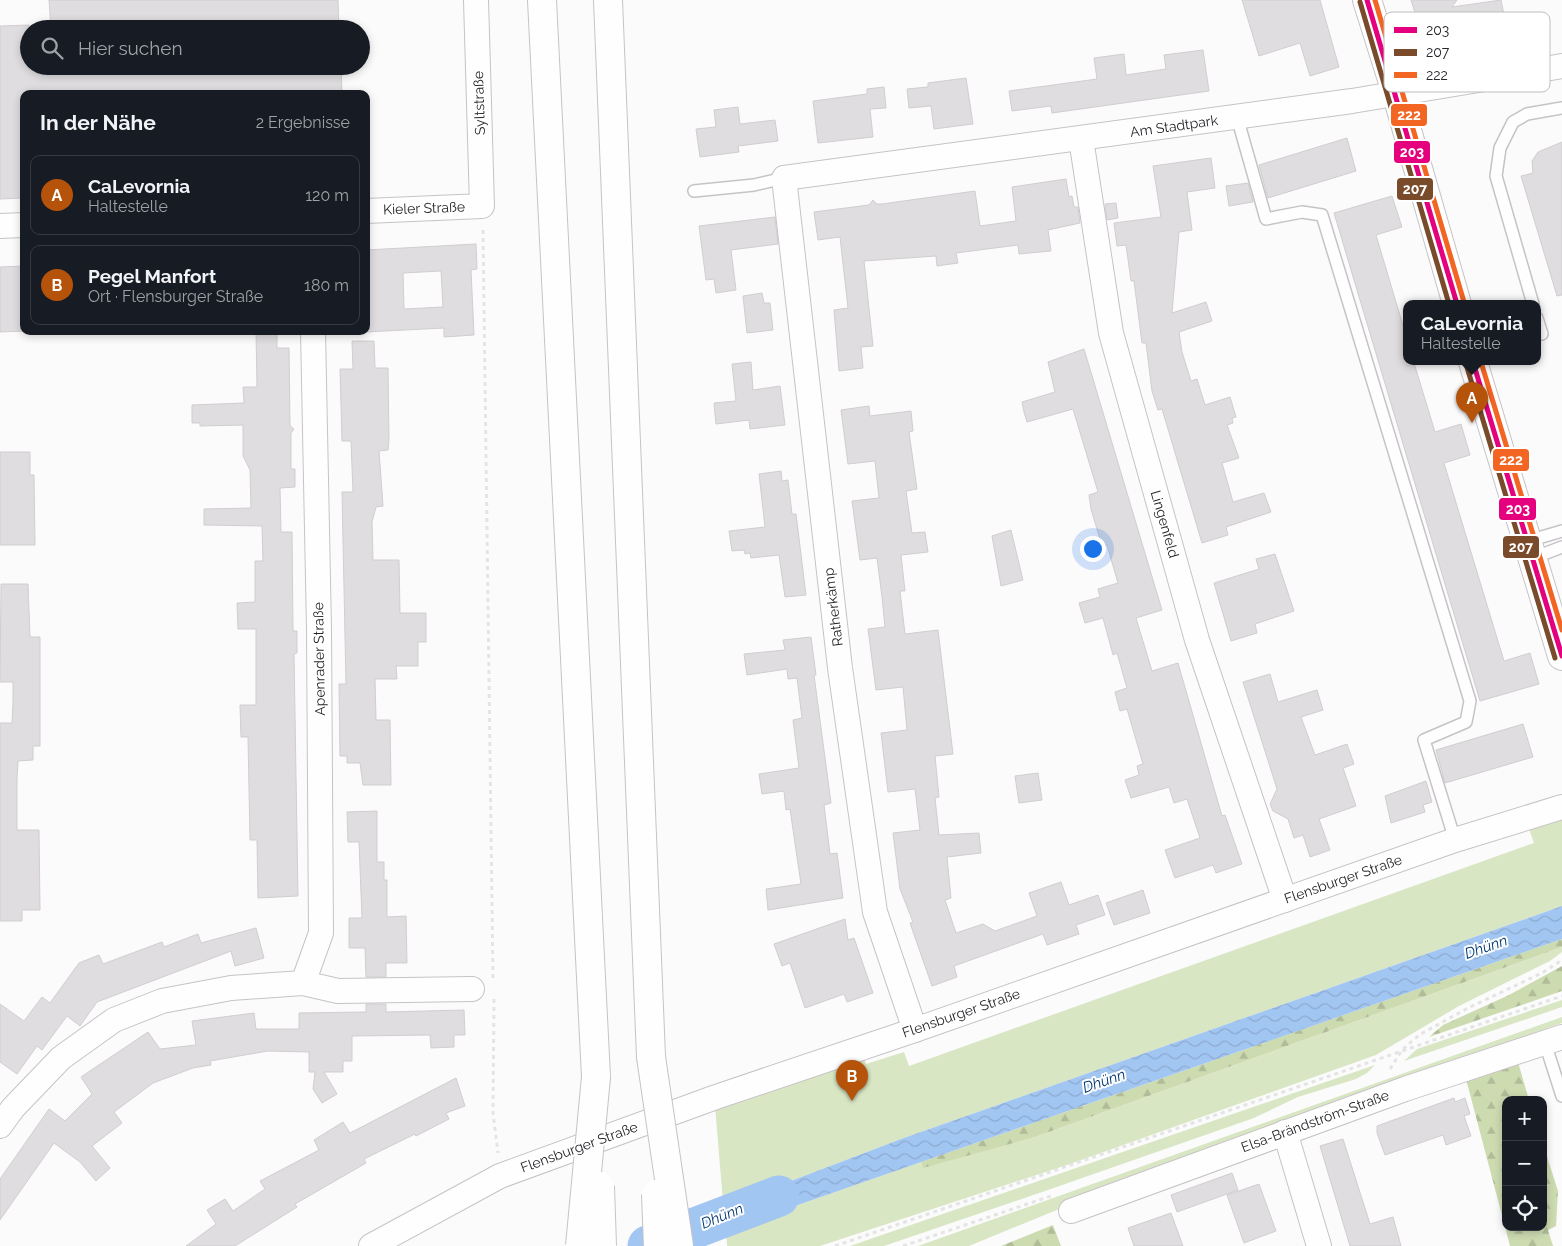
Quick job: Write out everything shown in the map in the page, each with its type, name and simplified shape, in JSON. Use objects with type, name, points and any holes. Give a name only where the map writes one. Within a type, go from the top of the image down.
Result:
[{"type":"main road","points":[[542,0],[596,1077],[602,1246]]},
{"type":"main road","points":[[608,0],[658,1246]]},
{"type":"main road","points":[[1367,0],[1384,54]]},
{"type":"main road","points":[[1396,92],[1456,300]]},
{"type":"main road","points":[[1475,365],[1562,656]]},
{"type":"main road","points":[[651,1057],[679,1246]]},
{"type":"main road","points":[[580,1246],[596,1077]]},
{"type":"street","name":"Syltstraße","points":[[476,0],[482,206]]},
{"type":"street","name":"Am Stadtpark","points":[[784,178],[1237,117],[1396,92]]},
{"type":"street","name":"Lingenfeld","points":[[1080,139],[1111,333],[1197,640],[1285,900]]},
{"type":"street","name":"Ratherkämp","points":[[784,178],[840,668],[875,912],[915,1030]]},
{"type":"street","name":"Kieler Straße","points":[[370,211],[482,206]]},
{"type":"street","points":[[0,226],[20,225]]},
{"type":"street","name":"Apenrader Straße","points":[[303,983],[321,933],[319,629],[313,335]]},
{"type":"street","name":"Flensburger Straße","points":[[371,1246],[500,1176],[716,1097],[915,1030],[1455,840],[1562,807]]},
{"type":"street","points":[[4,1112],[61,1058],[114,1020],[162,1001],[231,988],[303,983],[338,991],[483,990]]},
{"type":"street","name":"Elsa-Brändström-Straße","points":[[1070,1211],[1285,1132],[1554,1040]]},
{"type":"street","points":[[1285,1132],[1319,1246]]},
{"type":"lane","points":[[1532,300],[1496,176],[1500,148],[1513,122],[1527,114],[1562,108]]},
{"type":"lane","points":[[1237,117],[1266,219],[1302,212],[1322,215],[1470,701],[1466,722],[1424,740],[1455,840]]},
{"type":"lane","points":[[694,191],[754,185],[784,178]]},
{"type":"lane","points":[[1530,549],[1562,531]]},
{"type":"lane","points":[[1530,549],[1562,547]]},
{"type":"lane","points":[[1554,1040],[1562,1096]]},
{"type":"path","points":[[482,206],[494,980]]},
{"type":"path","points":[[1388,1072],[1402,1050],[1420,1035],[1468,1008],[1542,973],[1562,960]]},
{"type":"path","points":[[483,990],[500,1176]]},
{"type":"path","points":[[835,1246],[1562,996]]},
{"type":"green space","points":[[1562,816],[1562,906],[901,1139],[783,1184],[723,1202],[715,1106],[864,1056],[866,1064],[904,1052],[909,1066],[1534,843],[1529,829]]},
{"type":"green space","points":[[1562,939],[1562,947],[1035,1137],[923,1168],[921,1162]]},
{"type":"green space","points":[[1562,947],[1562,952],[1550,961],[1459,1006],[1376,1055],[1070,1164],[820,1246],[727,1246],[726,1230],[921,1162],[923,1167],[1035,1137]]},
{"type":"green space","points":[[1562,966],[1562,991],[1429,1037],[1443,1025],[1509,995]]},
{"type":"green space","points":[[1562,1000],[1562,1007],[1404,1061],[1417,1049]]},
{"type":"green space","points":[[1562,1017],[1562,1023],[1149,1172],[969,1246],[918,1246]]},
{"type":"green space","points":[[1518,1062],[1528,1096],[1502,1096],[1502,1216],[1466,1079]]},
{"type":"green space","points":[[1375,1065],[1367,1073],[1356,1079],[1298,1097],[1254,1118],[1045,1191],[884,1246],[850,1246]]},
{"type":"green space","points":[[1547,1157],[1558,1191],[1556,1226],[1548,1230],[1553,1246],[1510,1246],[1506,1231],[1547,1231]]},
{"type":"green space","points":[[1053,1225],[1061,1246],[1001,1246]]},
{"type":"water","points":[[1562,906],[1562,939],[726,1230],[723,1202],[783,1184],[901,1139]]},
{"type":"building","points":[[49,0],[338,0],[339,20],[50,20]]},
{"type":"building","points":[[1242,0],[1320,0],[1339,67],[1310,76],[1300,43],[1259,56]]},
{"type":"building","points":[[1411,0],[1457,0],[1452,7],[1501,0],[1503,12],[1415,12]]},
{"type":"building","points":[[20,25],[20,75],[341,75],[342,90],[20,90],[20,198],[0,199],[0,26]]},
{"type":"building","points":[[1203,50],[1209,91],[1052,113],[1051,106],[1012,111],[1009,91],[1097,79],[1094,58],[1124,54],[1126,75],[1166,69],[1164,55]]},
{"type":"building","points":[[966,78],[973,124],[934,129],[931,106],[909,108],[907,89],[928,87],[928,83]]},
{"type":"building","points":[[884,87],[886,108],[870,109],[873,137],[818,143],[813,101],[867,94],[867,89]]},
{"type":"building","points":[[738,107],[740,124],[775,120],[778,141],[738,146],[739,152],[700,157],[696,129],[716,127],[714,110]]},
{"type":"building","points":[[1347,138],[1356,171],[1268,198],[1259,165]]},
{"type":"building","points":[[1562,142],[1562,295],[1557,296],[1521,176],[1533,173],[1532,161],[1538,152]]},
{"type":"building","points":[[1211,158],[1215,188],[1187,192],[1192,230],[1179,232],[1172,313],[1206,302],[1212,321],[1179,332],[1182,352],[1191,381],[1197,379],[1205,405],[1230,397],[1236,417],[1232,418],[1233,423],[1227,425],[1239,458],[1222,463],[1233,502],[1264,493],[1271,512],[1226,527],[1228,535],[1202,543],[1162,409],[1158,410],[1152,391],[1146,343],[1142,343],[1134,281],[1131,281],[1126,245],[1117,246],[1114,223],[1161,217],[1153,166]]},
{"type":"building","points":[[1066,179],[1069,197],[1072,196],[1074,207],[1078,207],[1080,223],[1048,230],[1051,251],[1019,254],[1018,245],[956,253],[958,263],[937,266],[936,256],[864,261],[873,346],[861,347],[863,368],[839,371],[834,310],[848,308],[840,237],[818,240],[814,212],[869,205],[873,200],[877,204],[882,204],[975,191],[980,226],[1016,221],[1012,187]]},
{"type":"building","points":[[1248,183],[1253,202],[1229,206],[1226,186]]},
{"type":"building","points":[[1392,196],[1402,227],[1376,235],[1403,326],[1403,365],[1415,365],[1435,432],[1461,424],[1470,455],[1444,463],[1504,661],[1530,653],[1539,684],[1480,701],[1334,213]]},
{"type":"building","points":[[1116,203],[1118,218],[1107,220],[1105,204]]},
{"type":"building","points":[[775,217],[778,244],[731,250],[736,290],[716,293],[714,279],[706,280],[699,226]]},
{"type":"building","points":[[476,244],[477,269],[471,270],[474,335],[444,337],[444,328],[370,332],[370,250]],"holes":[[[441,271],[443,307],[404,309],[403,273]]]},
{"type":"building","points":[[20,266],[20,331],[0,332],[0,267]]},
{"type":"building","points":[[762,293],[764,303],[770,303],[773,330],[747,333],[743,296]]},
{"type":"building","points":[[256,335],[277,335],[277,348],[289,348],[290,426],[294,429],[291,433],[291,469],[295,469],[295,487],[280,488],[281,532],[292,532],[293,631],[297,631],[297,653],[294,654],[298,896],[258,898],[257,840],[250,840],[248,737],[241,737],[240,705],[256,705],[256,629],[238,629],[237,603],[255,602],[255,561],[263,561],[262,526],[204,525],[204,509],[251,508],[250,470],[243,456],[243,425],[200,426],[200,423],[192,423],[192,405],[244,403],[243,387],[257,387]]},
{"type":"building","points":[[352,341],[374,341],[375,368],[388,368],[389,440],[388,450],[379,451],[383,506],[376,507],[372,522],[373,560],[399,560],[400,613],[426,613],[426,642],[418,642],[418,666],[396,666],[397,679],[375,679],[376,720],[390,720],[391,785],[363,785],[360,763],[347,763],[347,756],[340,756],[339,684],[346,684],[342,492],[353,492],[351,441],[342,441],[340,369],[353,369]]},
{"type":"building","points":[[1084,349],[1162,610],[1136,618],[1152,671],[1178,663],[1222,816],[1225,815],[1242,864],[1216,873],[1213,865],[1175,878],[1165,850],[1200,838],[1187,799],[1174,803],[1169,787],[1131,798],[1125,780],[1139,775],[1137,766],[1143,764],[1127,709],[1120,711],[1115,692],[1127,688],[1117,653],[1113,655],[1103,618],[1085,623],[1079,603],[1100,597],[1098,589],[1118,583],[1107,545],[1102,546],[1091,509],[1089,495],[1098,492],[1073,409],[1027,422],[1024,412],[1022,402],[1055,392],[1048,362]]},
{"type":"building","points":[[751,362],[753,390],[780,386],[785,425],[750,429],[749,420],[716,424],[714,403],[736,401],[732,364]]},
{"type":"building","points":[[869,406],[870,416],[911,411],[913,431],[909,432],[917,489],[906,491],[912,533],[925,532],[928,552],[901,555],[905,591],[900,591],[905,634],[938,630],[953,754],[935,756],[939,797],[935,798],[939,835],[979,833],[981,853],[947,857],[951,898],[945,900],[956,933],[983,924],[995,931],[1037,916],[1029,893],[1061,882],[1069,905],[1098,895],[1105,915],[1076,925],[1079,934],[1047,945],[1043,934],[954,966],[957,977],[932,986],[910,923],[913,922],[900,889],[893,833],[920,830],[915,789],[888,792],[881,733],[907,730],[903,687],[876,690],[868,629],[885,627],[882,597],[877,558],[860,560],[852,501],[879,498],[875,461],[848,464],[841,410]]},
{"type":"building","points":[[0,452],[30,452],[30,475],[34,475],[35,545],[0,545]]},
{"type":"building","points":[[781,471],[782,481],[788,480],[792,514],[796,514],[806,595],[785,597],[779,555],[751,558],[750,553],[745,554],[744,550],[732,551],[729,531],[765,527],[759,474]]},
{"type":"building","points":[[1011,530],[1023,580],[1001,586],[992,536]]},
{"type":"building","points":[[1275,554],[1294,611],[1255,624],[1257,633],[1231,641],[1214,583],[1259,569],[1256,559]]},
{"type":"building","points":[[1,584],[28,584],[30,637],[40,637],[40,746],[33,746],[33,760],[18,761],[17,830],[39,830],[40,910],[22,910],[22,921],[0,921],[0,723],[12,723],[13,703],[13,682],[0,682]]},
{"type":"building","points":[[811,637],[816,675],[814,675],[831,803],[824,805],[830,854],[837,853],[843,898],[768,910],[766,889],[801,884],[790,809],[786,810],[784,791],[762,794],[759,774],[799,768],[793,720],[802,718],[797,678],[788,679],[787,669],[747,675],[744,654],[785,650],[783,640]]},
{"type":"building","points":[[1270,674],[1278,702],[1317,690],[1323,710],[1301,717],[1315,755],[1347,744],[1354,764],[1343,768],[1356,806],[1319,819],[1330,850],[1310,857],[1303,835],[1294,838],[1288,819],[1273,811],[1270,804],[1277,789],[1243,682]]},
{"type":"building","points":[[1523,724],[1533,757],[1445,783],[1436,750]]},
{"type":"building","points":[[1038,773],[1042,800],[1019,803],[1015,776]]},
{"type":"building","points":[[1426,781],[1432,802],[1423,805],[1425,812],[1391,823],[1385,796]]},
{"type":"building","points":[[377,811],[377,862],[384,862],[384,880],[387,880],[387,917],[406,916],[407,963],[386,963],[386,977],[366,977],[365,948],[349,948],[349,918],[362,918],[359,842],[348,842],[347,812]]},
{"type":"building","points":[[1143,890],[1150,913],[1114,925],[1106,903]]},
{"type":"building","points":[[845,919],[848,940],[854,938],[873,993],[847,1002],[844,994],[805,1008],[790,963],[782,966],[774,944]]},
{"type":"building","points":[[256,928],[264,958],[235,966],[231,951],[97,1002],[80,1026],[67,1016],[42,1050],[37,1046],[17,1074],[0,1062],[0,1004],[24,1021],[42,997],[50,1003],[79,963],[99,955],[103,964],[162,942],[164,947],[198,934],[201,943]]},
{"type":"building","points":[[366,1004],[386,1004],[386,1012],[464,1010],[465,1035],[454,1035],[454,1047],[431,1048],[430,1035],[352,1036],[352,1061],[343,1061],[343,1072],[324,1072],[337,1094],[322,1103],[313,1089],[315,1072],[309,1072],[309,1052],[268,1051],[210,1061],[211,1065],[193,1068],[153,1083],[114,1112],[122,1123],[92,1146],[110,1168],[96,1181],[80,1162],[54,1143],[0,1220],[0,1179],[49,1109],[65,1121],[92,1094],[81,1077],[148,1032],[160,1049],[196,1045],[192,1021],[254,1013],[256,1029],[299,1029],[299,1013],[366,1012]]},
{"type":"building","points":[[456,1078],[465,1106],[446,1113],[449,1119],[364,1159],[366,1163],[295,1204],[297,1207],[235,1246],[186,1246],[216,1224],[207,1210],[225,1199],[233,1211],[265,1189],[260,1181],[319,1150],[314,1140],[343,1122],[350,1133]]},
{"type":"building","points":[[1454,1098],[1455,1102],[1465,1098],[1470,1114],[1464,1116],[1471,1136],[1446,1145],[1443,1135],[1385,1155],[1377,1133],[1377,1126]]},
{"type":"building","points":[[1343,1139],[1370,1224],[1393,1217],[1401,1246],[1350,1246],[1320,1146]]},
{"type":"building","points":[[1232,1173],[1238,1190],[1177,1212],[1171,1195]]},
{"type":"building","points":[[1259,1184],[1276,1231],[1244,1243],[1227,1195]]},
{"type":"building","points":[[1171,1213],[1183,1246],[1134,1246],[1128,1228]]},
{"type":"waterway","name":"Dhünn","points":[[648,1246],[779,1196]]},
{"type":"transit line","name":"203","points":[[1367,0],[1384,57]]},
{"type":"transit line","name":"222","points":[[1375,0],[1384,31]]},
{"type":"transit line","name":"207","points":[[1360,2],[1384,83]]},
{"type":"transit line","name":"207","points":[[1387,92],[1448,300]]},
{"type":"transit line","name":"203","points":[[1394,92],[1456,300]]},
{"type":"transit line","name":"222","points":[[1402,92],[1463,300]]},
{"type":"transit line","name":"207","points":[[1466,365],[1555,658]]},
{"type":"transit line","name":"203","points":[[1474,365],[1562,656]]},
{"type":"transit line","name":"222","points":[[1482,365],[1562,630]]},
{"type":"place","name":"CaLevornia","points":[[1472,423]]},
{"type":"place","name":"Pegel Manfort","points":[[852,1101]]}]
